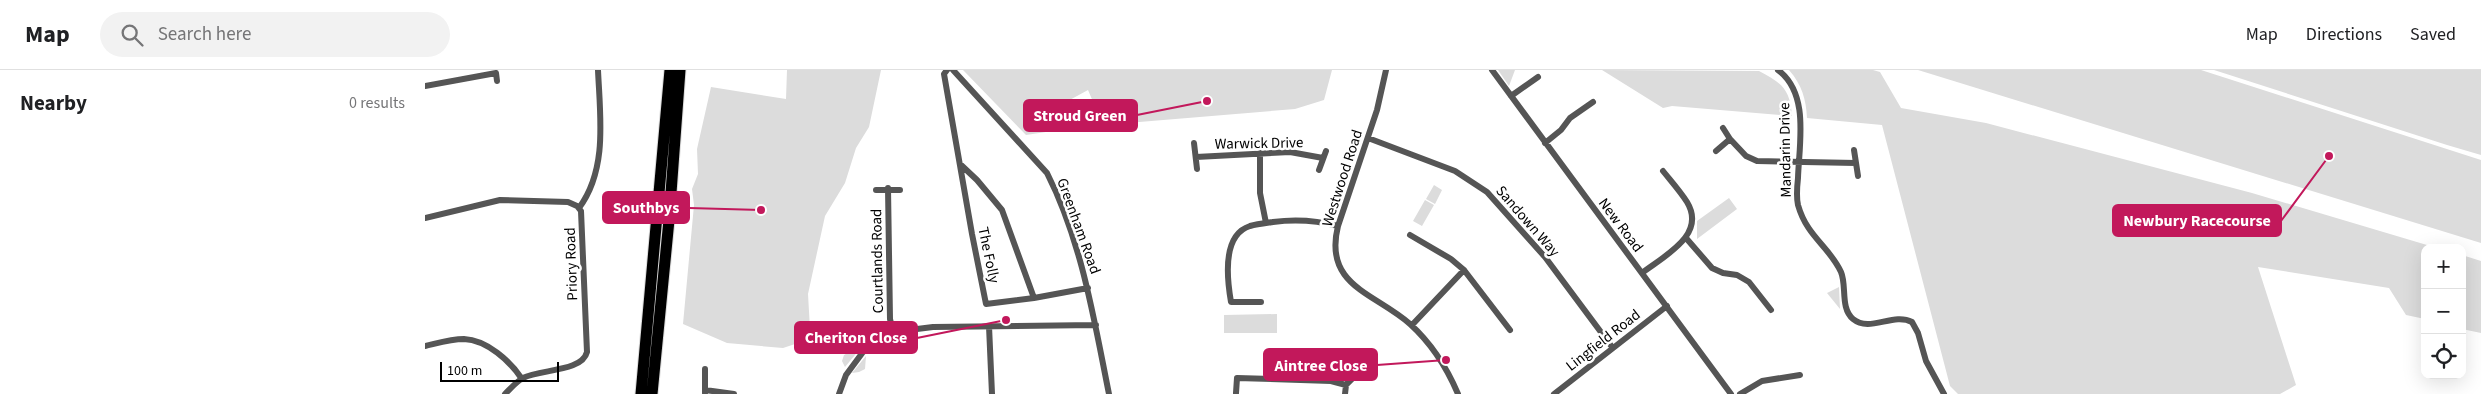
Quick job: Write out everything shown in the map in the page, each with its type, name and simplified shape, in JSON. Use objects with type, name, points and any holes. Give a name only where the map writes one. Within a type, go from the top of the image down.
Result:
[{"type":"highway","points":[[641,394],[670,70]]},
{"type":"highway","points":[[652,394],[669,220],[680,70]]},
{"type":"street","points":[[579,208],[588,193],[600,151],[598,70]]},
{"type":"street","name":"The Folly","points":[[947,70],[944,74],[986,304],[1088,288]]},
{"type":"street","name":"Greenham Road","points":[[953,70],[1047,173],[1056,191],[1088,288],[1109,394]]},
{"type":"street","name":"Westwood Road","points":[[1385,70],[1383,92],[1335,237],[1336,255],[1346,279],[1412,325],[1435,352],[1458,394]]},
{"type":"street","name":"New Road","points":[[1492,70],[1731,394]]},
{"type":"street","name":"Mandarin Drive","points":[[1778,70],[1788,81],[1797,98],[1799,109],[1797,203],[1809,231],[1840,271],[1845,286],[1846,308],[1856,321],[1869,324],[1897,318],[1912,322],[1918,333],[1926,361],[1944,394]]},
{"type":"street","points":[[425,86],[496,73],[497,81]]},
{"type":"street","points":[[1511,96],[1538,77]]},
{"type":"street","points":[[1545,143],[1561,130],[1570,118],[1593,102]]},
{"type":"street","points":[[1723,128],[1752,160],[1798,163],[1856,163]]},
{"type":"street","name":"Sandown Way","points":[[1368,138],[1455,171],[1475,182],[1487,192],[1545,257],[1612,348]]},
{"type":"street","points":[[1717,152],[1731,139]]},
{"type":"street","name":"Warwick Drive","points":[[1194,143],[1197,169]]},
{"type":"street","points":[[1854,150],[1858,176]]},
{"type":"street","name":"Warwick Drive","points":[[1319,170],[1326,151]]},
{"type":"street","name":"Warwick Drive","points":[[1196,157],[1290,152],[1323,158]]},
{"type":"street","points":[[1260,153],[1261,193],[1266,223]]},
{"type":"street","name":"The Folly","points":[[960,164],[977,180],[1002,210],[1033,298]]},
{"type":"street","points":[[1642,273],[1686,238],[1692,223],[1690,208],[1663,171]]},
{"type":"street","name":"Courtlands Road","points":[[888,189],[890,319],[893,332]]},
{"type":"street","name":"Courtlands Road","points":[[876,190],[900,190]]},
{"type":"street","name":"Priory Road","points":[[425,218],[481,204],[509,200],[568,202],[579,208],[582,214],[586,356],[575,365],[522,379],[505,394]]},
{"type":"street","points":[[1261,302],[1231,302],[1229,253],[1231,244],[1239,234],[1249,226],[1266,223],[1307,220],[1338,226]]},
{"type":"street","points":[[1410,235],[1451,259],[1464,270],[1510,330]]},
{"type":"street","points":[[1686,238],[1712,268],[1723,273],[1737,274],[1749,282],[1771,310]]},
{"type":"street","points":[[1412,325],[1464,270]]},
{"type":"street","name":"Lingfield Road","points":[[1554,394],[1563,391],[1612,348],[1667,306]]},
{"type":"street","points":[[839,394],[846,374],[863,352],[893,332],[912,328],[1096,325]]},
{"type":"street","points":[[989,326],[992,394]]},
{"type":"street","points":[[425,346],[463,339],[477,342],[505,360],[522,379]]},
{"type":"street","points":[[705,369],[705,392],[734,394]]},
{"type":"street","points":[[1345,394],[1346,385],[1361,371]]},
{"type":"street","points":[[1740,394],[1762,381],[1800,375]]},
{"type":"street","points":[[1236,393],[1237,378],[1331,381],[1346,385]]},
{"type":"shaded area","points":[[787,70],[881,70],[869,127],[856,148],[845,183],[825,216],[808,294],[810,329],[804,341],[783,348],[727,343],[683,324],[694,205],[692,189],[698,174],[697,149],[711,87],[786,99]]},
{"type":"shaded area","points":[[963,70],[1332,70],[1324,100],[1295,109],[1103,125],[1088,90],[1066,102],[1079,127],[1026,135]]},
{"type":"shaded area","points":[[1498,70],[1515,70],[1509,86]]},
{"type":"shaded area","points":[[1602,70],[1759,71],[1774,79],[1787,93],[1792,116],[1672,106],[1663,108]]},
{"type":"shaded area","points":[[1789,70],[1873,70],[1880,72],[1901,108],[1986,123],[2252,193],[2424,244],[2421,244],[2421,318],[2406,315],[2389,288],[2258,267],[2296,385],[2280,394],[1958,394],[1950,386],[1882,125],[1807,118],[1803,92]]},
{"type":"shaded area","points":[[1918,70],[2201,70],[2481,160],[2481,243]]},
{"type":"shaded area","points":[[2214,70],[2481,70],[2481,155],[2447,145]]},
{"type":"shaded area","points":[[1434,185],[1442,190],[1435,204],[1426,199]]},
{"type":"shaded area","points":[[1729,198],[1737,209],[1697,239],[1697,221]]},
{"type":"shaded area","points":[[1425,200],[1434,205],[1422,226],[1413,221]]},
{"type":"shaded area","points":[[2466,256],[2481,261],[2481,333],[2466,330]]},
{"type":"shaded area","points":[[1839,287],[1840,309],[1827,293]]},
{"type":"shaded area","points":[[1277,314],[1277,333],[1224,333],[1224,315]]},
{"type":"shaded area","points":[[855,349],[859,350],[845,367],[842,361],[844,355]]},
{"type":"shaded area","points":[[866,356],[865,369],[852,373]]},
{"type":"place","name":"Stroud Green","points":[[1207,101]]},
{"type":"place","name":"Newbury Racecourse","points":[[2329,156]]},
{"type":"place","name":"Southbys","points":[[761,210]]},
{"type":"place","name":"Cheriton Close","points":[[1006,320]]},
{"type":"place","name":"Aintree Close","points":[[1446,360]]}]
